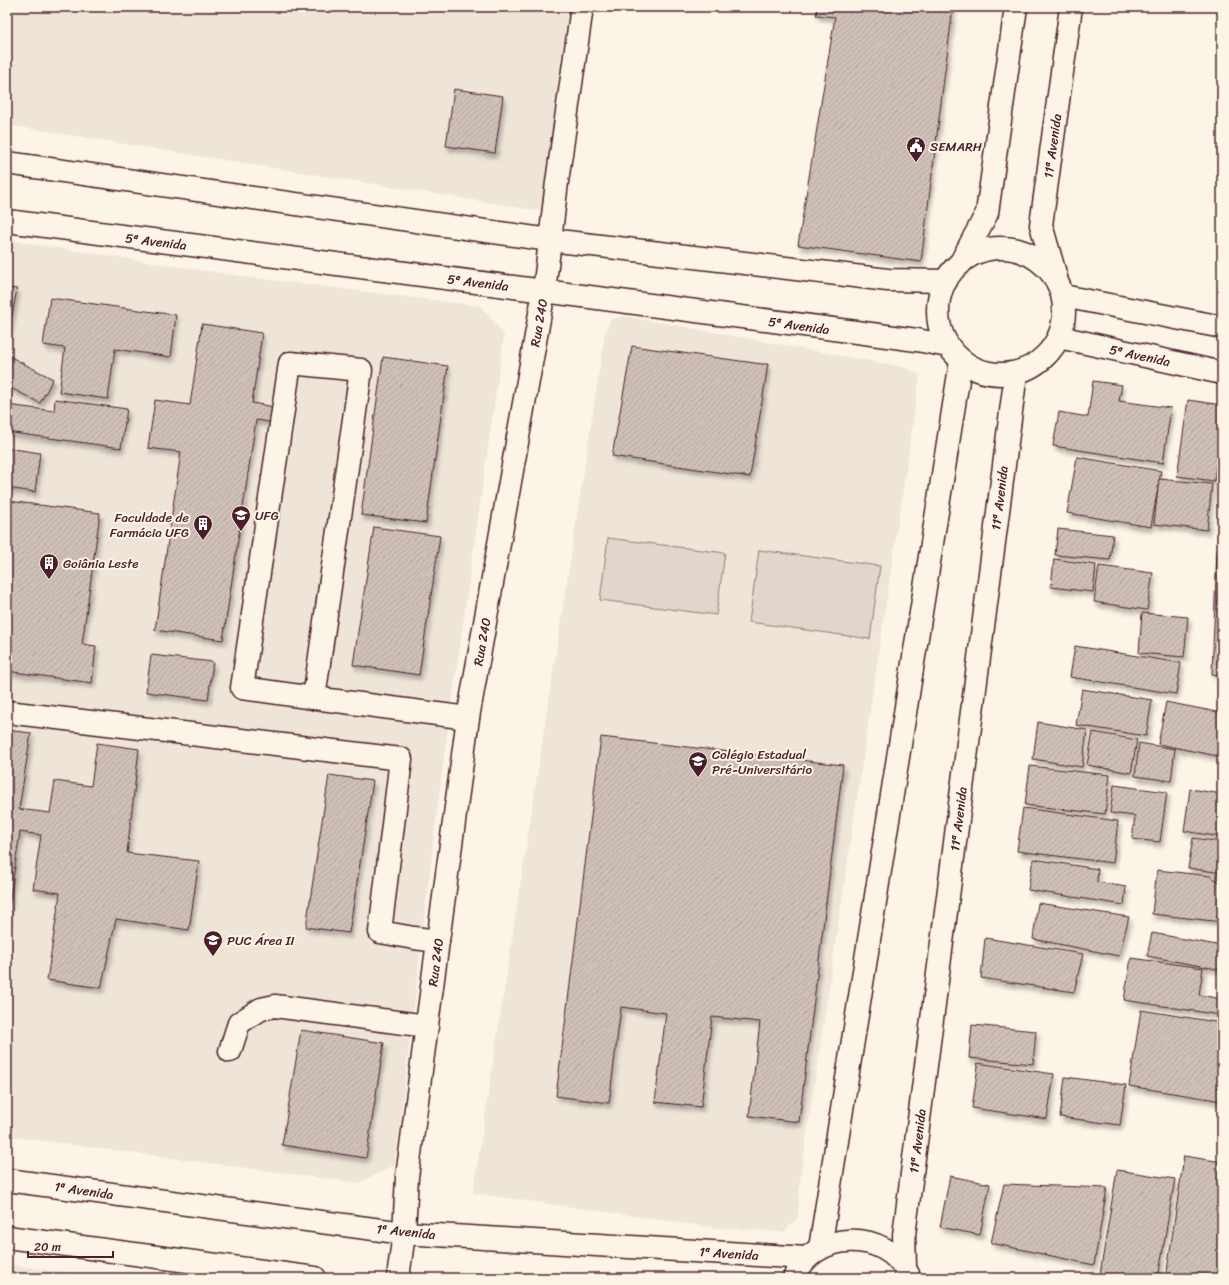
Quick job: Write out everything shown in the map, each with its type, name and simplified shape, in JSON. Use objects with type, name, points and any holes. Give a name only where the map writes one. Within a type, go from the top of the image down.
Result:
[{"type":"main road","name":"Rua 240","points":[[398,1278],[404,1232],[407,1177],[468,718],[544,291],[557,182],[582,7]]},
{"type":"main road","points":[[960,264],[976,253],[995,248],[1014,249],[1032,256],[1047,267],[1060,290],[1064,317],[1059,338],[1048,354],[1034,366],[1016,373],[997,375],[978,370],[955,354],[941,331],[938,314],[940,297],[946,281],[960,264],[987,213],[1016,7]]},
{"type":"main road","name":"11ª Avenida","points":[[1060,290],[1041,225],[1071,7]]},
{"type":"main road","points":[[7,163],[550,240],[888,280],[946,281]]},
{"type":"main road","name":"5ª Avenida","points":[[7,221],[917,340],[955,354]]},
{"type":"main road","points":[[1060,290],[1222,327]]},
{"type":"main road","name":"5ª Avenida","points":[[1059,338],[1222,373]]},
{"type":"main road","points":[[813,1253],[955,354]]},
{"type":"main road","points":[[314,698],[361,370],[290,363],[242,688],[314,698],[468,718]]},
{"type":"main road","name":"11ª Avenida","points":[[908,1272],[904,1234],[1016,373]]},
{"type":"main road","points":[[7,712],[401,759],[380,932],[438,941]]},
{"type":"main road","points":[[230,1051],[239,1023],[261,1009],[274,1006],[427,1026]]},
{"type":"main road","name":"1ª Avenida","points":[[7,1180],[404,1232],[813,1253]]},
{"type":"main road","points":[[7,1237],[315,1278]]},
{"type":"main road","points":[[794,1278],[796,1272],[813,1253],[843,1241],[861,1240],[877,1245],[892,1254],[908,1272]]},
{"type":"shaded area","points":[[7,7],[569,7],[541,211],[7,125]]},
{"type":"shaded area","points":[[7,240],[247,277],[481,306],[504,335],[441,779],[395,1165],[359,1183],[7,1136]]},
{"type":"shaded area","name":"Colégio Estadual Pré-Universitário","points":[[625,316],[904,367],[920,375],[800,1181],[798,1218],[784,1232],[716,1228],[473,1193],[605,333],[611,319]]},
{"type":"shaded area","points":[[608,538],[725,553],[716,615],[600,600]]},
{"type":"shaded area","points":[[759,550],[880,566],[870,639],[749,622]]},
{"type":"shaded area","points":[[7,1264],[98,1278],[7,1278]]},
{"type":"building","name":"SEMARH","points":[[817,7],[953,7],[921,262],[798,245],[835,17],[816,15]]},
{"type":"building","points":[[454,89],[503,96],[495,153],[446,146]]},
{"type":"building","points":[[7,288],[17,289],[7,341]]},
{"type":"building","points":[[50,298],[176,315],[171,357],[115,349],[108,399],[59,392],[65,348],[43,345]]},
{"type":"building","name":"Faculdade de Farmácia UFG","points":[[202,324],[262,333],[252,403],[280,408],[277,423],[256,420],[223,640],[155,630],[181,452],[148,448],[155,400],[190,405]]},
{"type":"building","points":[[632,346],[768,364],[750,477],[612,456]]},
{"type":"building","points":[[7,355],[53,379],[40,403],[7,386]]},
{"type":"building","points":[[383,357],[448,366],[426,523],[361,515]]},
{"type":"building","points":[[1093,381],[1122,385],[1119,401],[1171,408],[1163,463],[1053,446],[1059,412],[1088,417]]},
{"type":"building","points":[[55,399],[127,409],[121,448],[7,432],[7,405],[54,411]]},
{"type":"building","points":[[1188,400],[1222,405],[1222,421],[1214,481],[1177,476]]},
{"type":"building","points":[[7,448],[40,453],[35,492],[7,488]]},
{"type":"building","points":[[1077,457],[1161,471],[1151,527],[1067,513]]},
{"type":"building","points":[[1159,479],[1212,484],[1207,530],[1154,524]]},
{"type":"building","name":"Goiânia Leste","points":[[9,501],[100,513],[82,644],[96,646],[92,683],[7,671],[7,515]]},
{"type":"building","points":[[374,527],[440,536],[419,675],[353,665]]},
{"type":"building","points":[[1058,529],[1113,535],[1110,560],[1055,555]]},
{"type":"building","points":[[1217,551],[1222,552],[1222,676],[1212,674]]},
{"type":"building","points":[[1054,559],[1096,565],[1093,592],[1051,587]]},
{"type":"building","points":[[1099,566],[1153,573],[1147,610],[1094,602]]},
{"type":"building","points":[[1142,613],[1188,617],[1184,657],[1139,653]]},
{"type":"building","points":[[1075,646],[1181,663],[1176,694],[1070,677]]},
{"type":"building","points":[[151,655],[213,662],[208,700],[146,692]]},
{"type":"building","points":[[1082,689],[1152,700],[1146,736],[1076,725]]},
{"type":"building","points":[[1166,702],[1222,713],[1222,757],[1158,744]]},
{"type":"building","points":[[1038,722],[1087,730],[1082,767],[1033,759]]},
{"type":"building","points":[[7,730],[31,733],[19,809],[50,813],[55,781],[91,786],[97,743],[139,749],[127,853],[199,861],[189,930],[116,919],[101,988],[47,980],[60,893],[33,889],[41,835],[20,832],[7,920]]},
{"type":"building","points":[[1093,732],[1137,740],[1131,773],[1087,765]]},
{"type":"building","points":[[601,737],[843,765],[799,1122],[749,1116],[760,1022],[712,1017],[701,1107],[655,1102],[666,1013],[621,1007],[609,1103],[556,1096]]},
{"type":"building","points":[[1139,743],[1175,749],[1171,781],[1135,776]]},
{"type":"building","points":[[1030,766],[1110,775],[1105,814],[1025,805]]},
{"type":"building","points":[[329,775],[373,781],[349,933],[306,927]]},
{"type":"building","points":[[1114,785],[1167,792],[1160,842],[1132,839],[1135,816],[1110,813]]},
{"type":"building","points":[[1190,789],[1222,794],[1222,837],[1184,831]]},
{"type":"building","points":[[1023,808],[1118,821],[1113,863],[1017,851]]},
{"type":"building","points":[[1193,838],[1222,842],[1222,873],[1188,868]]},
{"type":"building","points":[[1033,859],[1098,869],[1097,882],[1126,887],[1124,905],[1028,890]]},
{"type":"building","points":[[1157,870],[1211,876],[1222,884],[1222,922],[1152,914]]},
{"type":"building","points":[[1038,903],[1129,917],[1119,956],[1033,939]]},
{"type":"building","points":[[1152,933],[1222,946],[1222,970],[1147,956]]},
{"type":"building","points":[[985,938],[1083,954],[1074,992],[981,978]]},
{"type":"building","points":[[1131,958],[1203,968],[1199,995],[1222,999],[1220,1015],[1124,1000]]},
{"type":"building","points":[[1141,1010],[1222,1023],[1217,1052],[1222,1053],[1222,1101],[1129,1086]]},
{"type":"building","points":[[972,1025],[1036,1031],[1033,1064],[969,1058]]},
{"type":"building","points":[[301,1030],[384,1043],[366,1158],[282,1145]]},
{"type":"building","points":[[977,1063],[1054,1074],[1047,1119],[972,1108],[978,1066]]},
{"type":"building","points":[[1065,1077],[1126,1085],[1120,1125],[1060,1117]]},
{"type":"building","points":[[1184,1156],[1222,1162],[1222,1278],[1166,1278]]},
{"type":"building","points":[[1117,1170],[1175,1179],[1158,1278],[1123,1278],[1100,1274]]},
{"type":"building","points":[[950,1176],[990,1184],[980,1235],[940,1227]]},
{"type":"building","points":[[1004,1184],[1107,1188],[1094,1265],[991,1243]]},
{"type":"place","name":"SEMARH","points":[[916,163]]},
{"type":"place","name":"UFG","points":[[241,532]]},
{"type":"place","name":"Faculdade de Farmácia UFG","points":[[203,541]]},
{"type":"place","name":"Goiânia Leste","points":[[49,580]]},
{"type":"place","name":"Colégio Estadual Pré-Universitário","points":[[698,778]]},
{"type":"place","name":"PUC Área II","points":[[213,957]]}]
